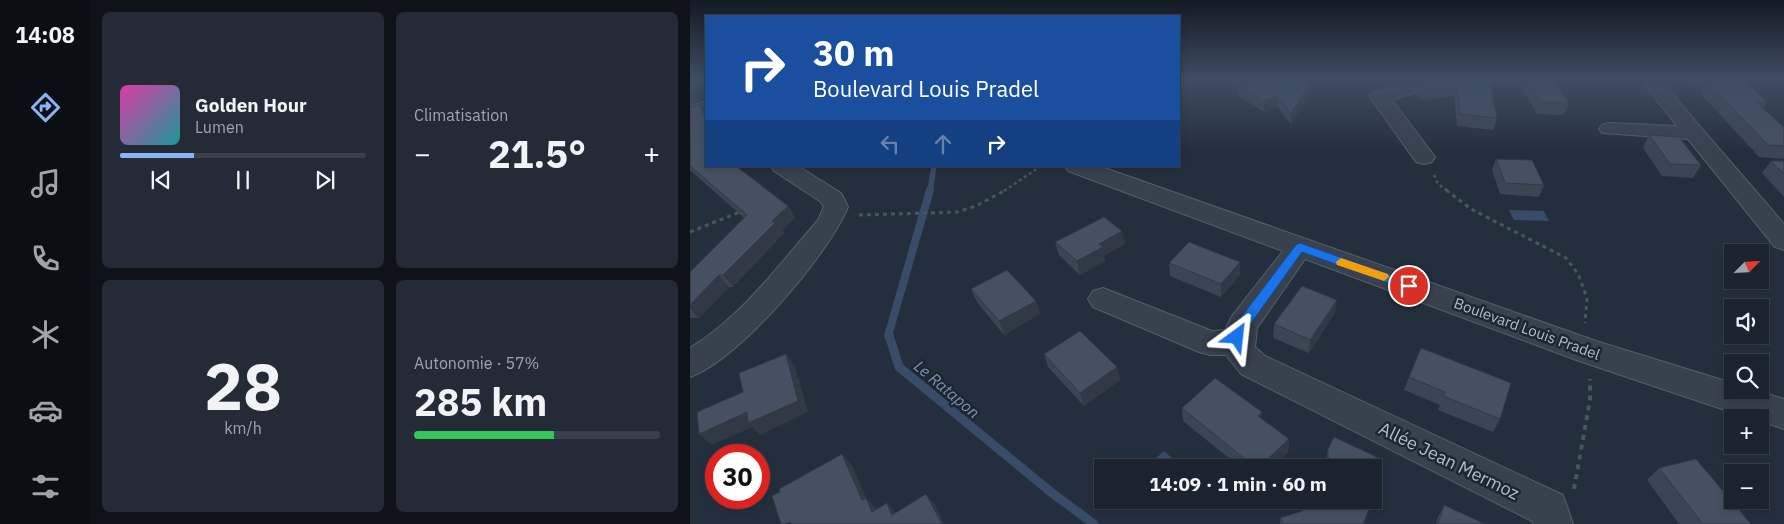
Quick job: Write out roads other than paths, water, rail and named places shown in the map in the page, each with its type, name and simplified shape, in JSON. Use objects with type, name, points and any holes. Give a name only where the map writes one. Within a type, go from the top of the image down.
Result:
[{"type":"street","points":[[1385,103],[1424,157]]},
{"type":"street","points":[[1669,103],[1784,241]]},
{"type":"street","points":[[690,112],[705,107]]},
{"type":"street","points":[[1609,129],[1695,134]]},
{"type":"street","points":[[690,364],[726,340],[745,322],[833,216],[836,207],[832,198],[784,167]]},
{"type":"street","name":"Boulevard Louis Pradel","points":[[1079,167],[1590,352],[1784,414]]},
{"type":"street","points":[[1103,299],[1210,343],[1238,342],[1237,337],[1243,324],[1300,247]]},
{"type":"street","name":"Allée Jean Mermoz","points":[[1238,342],[1243,357],[1254,365],[1551,517]]},
{"type":"water","points":[[1509,210],[1544,211],[1549,221],[1514,220]]},
{"type":"water","points":[[1164,451],[1173,459],[1155,459]]},
{"type":"waterway","name":"Le Ratapon","points":[[930,191],[934,167]]},
{"type":"waterway","name":"Le Ratapon","points":[[888,336],[930,190]]},
{"type":"waterway","name":"Le Ratapon","points":[[889,335],[899,367],[1052,493],[1094,524]]}]
